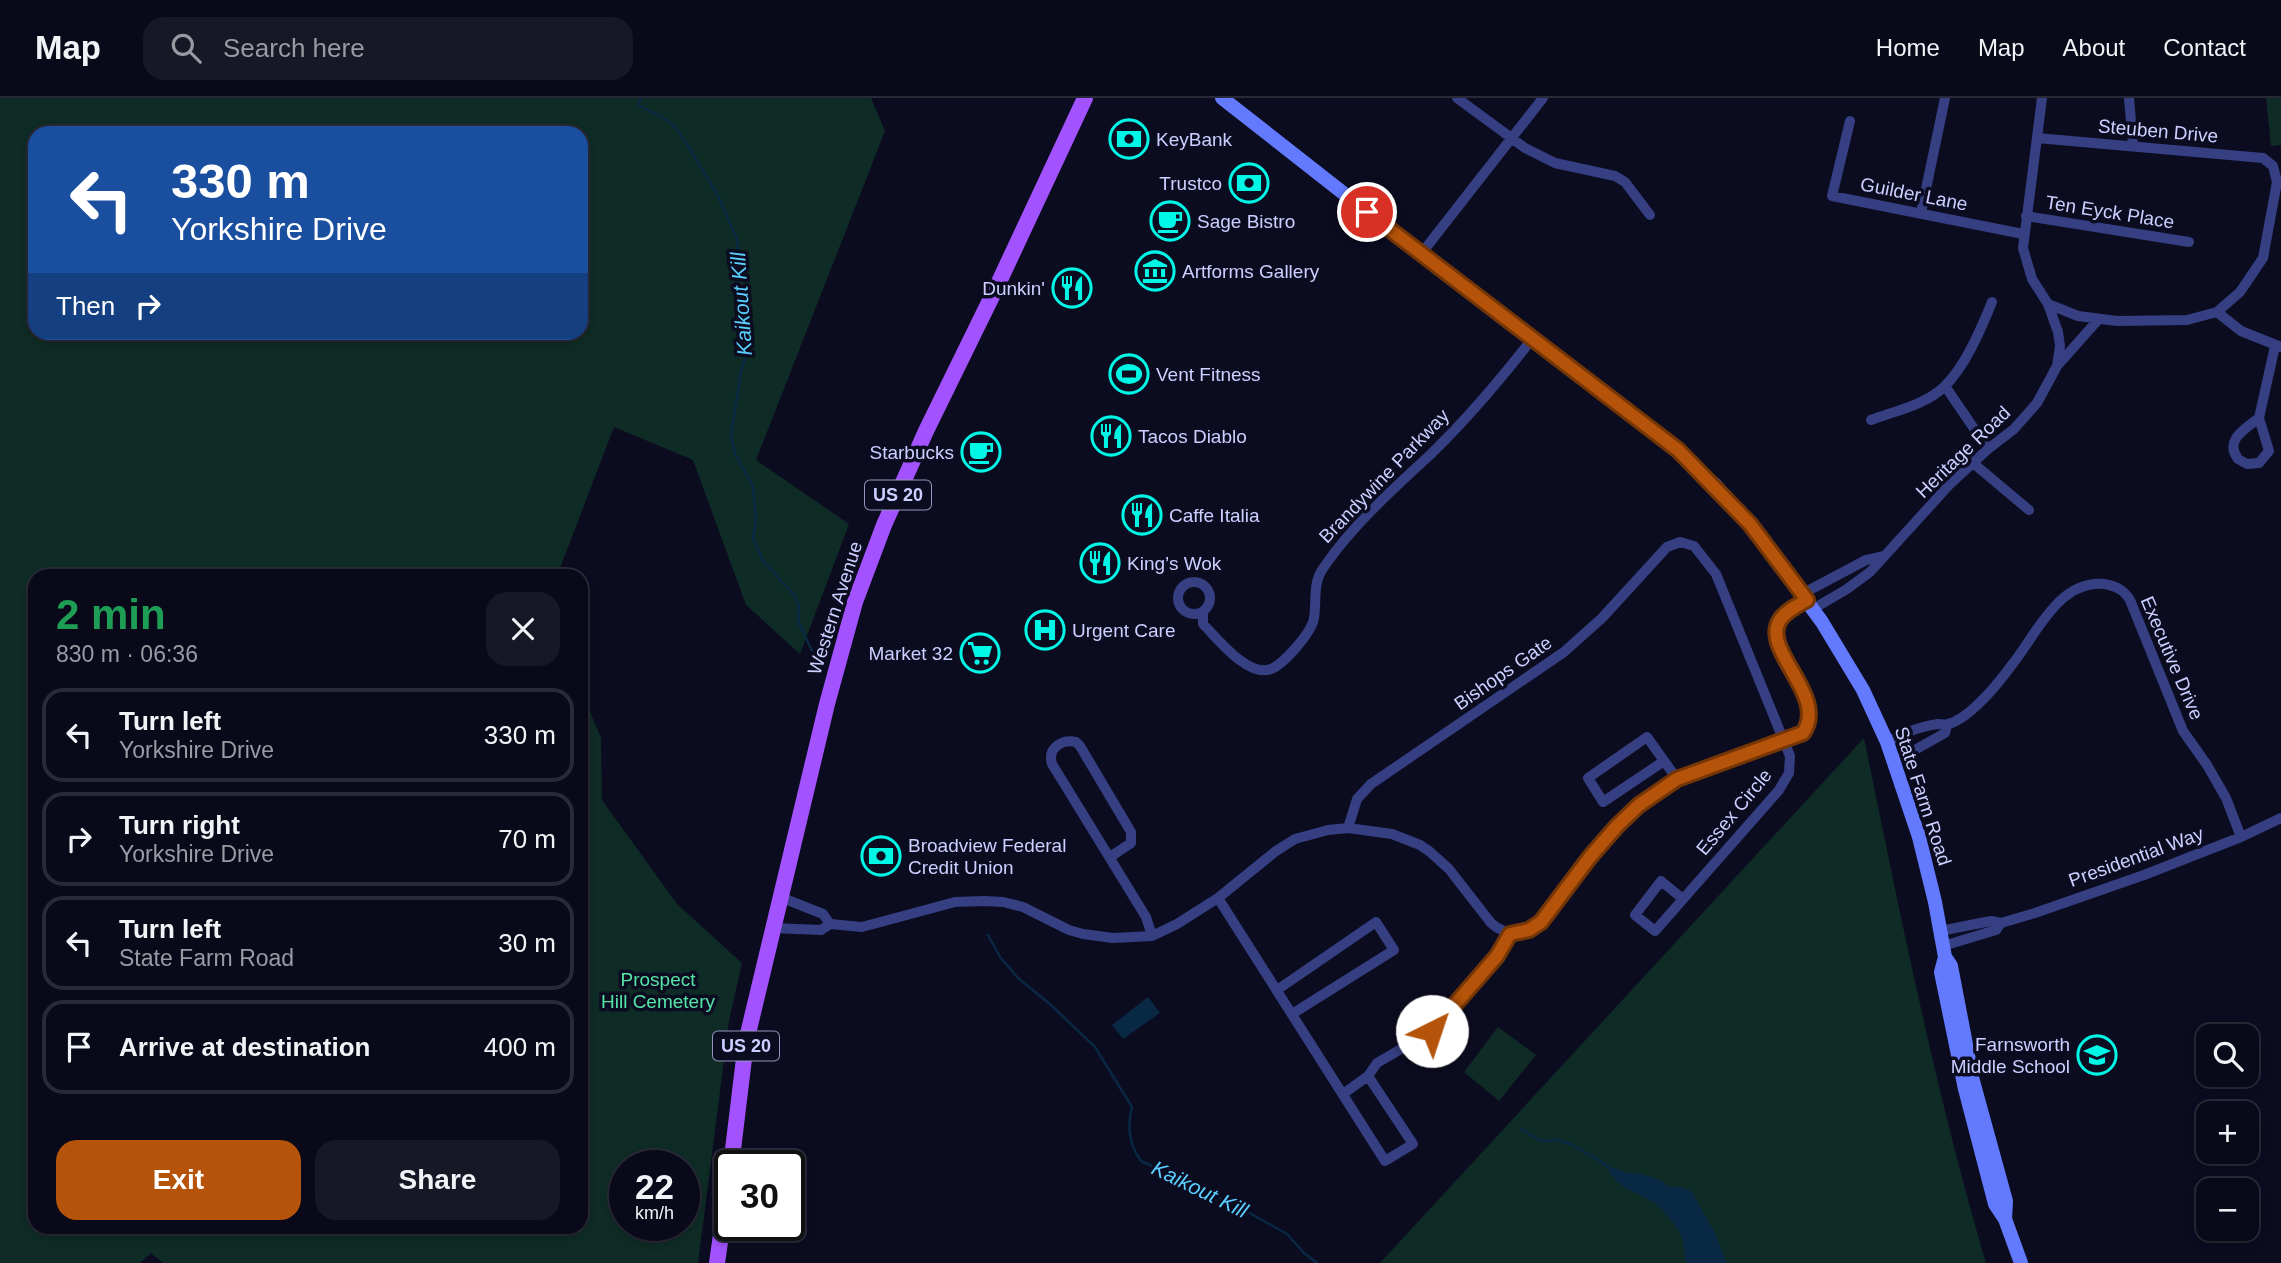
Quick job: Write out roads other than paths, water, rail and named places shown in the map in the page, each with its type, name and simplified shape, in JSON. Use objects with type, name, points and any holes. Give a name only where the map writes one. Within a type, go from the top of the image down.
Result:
[{"type":"main road","name":"Western Avenue","points":[[733,1150],[746,1042],[836,664],[855,602],[926,431],[1085,98]]},
{"type":"main road","name":"State Farm Road","points":[[1222,98],[1678,450],[1750,524],[1807,601],[1863,690],[1895,761],[1919,837],[1940,931],[1944,952],[1941,972],[1965,1089],[1995,1204],[2004,1219],[2021,1263]]},
{"type":"main road","points":[[716,1263],[719,1241]]},
{"type":"street","points":[[1457,98],[1511,140],[1555,163],[1615,176],[1625,183],[1650,215]]},
{"type":"street","points":[[1421,254],[1544,98]]},
{"type":"street","points":[[1921,213],[1945,98]]},
{"type":"street","name":"Heritage Road","points":[[2042,98],[2023,234],[2024,259],[2032,279],[2049,304],[2058,332],[2060,346],[2057,366]]},
{"type":"street","points":[[2129,98],[2133,145]]},
{"type":"street","name":"Guilder Lane","points":[[1850,121],[1832,196],[2023,234]]},
{"type":"street","name":"Steuben Drive","points":[[2036,138],[2263,158],[2273,166],[2277,182],[2263,258],[2240,292],[2217,312]]},
{"type":"street","name":"Ten Eyck Place","points":[[2026,216],[2189,242]]},
{"type":"street","points":[[1871,420],[1920,402],[1945,386],[1980,332],[1992,302]]},
{"type":"street","points":[[2049,304],[2078,316],[2098,320],[2187,320],[2217,312],[2241,331],[2278,346],[2259,418],[2269,451],[2259,463],[2247,464],[2234,454],[2232,444],[2234,439],[2259,418]]},
{"type":"street","name":"Heritage Road","points":[[1807,601],[1847,589],[1870,572],[1950,484],[2014,429],[2037,403],[2057,366],[2098,320]]},
{"type":"street","name":"Brandywine Parkway","points":[[1203,612],[1203,624],[1248,666],[1265,671],[1279,665],[1312,625],[1316,584],[1326,562],[1374,509],[1431,453],[1532,339]]},
{"type":"street","points":[[1945,386],[1988,449]]},
{"type":"street","points":[[1973,463],[2029,510]]},
{"type":"street","name":"Essex Circle","points":[[1680,542],[1694,546],[1716,574],[1791,764],[1785,781],[1655,932],[1635,915],[1661,881],[1683,899]]},
{"type":"street","name":"Bishops Gate","points":[[1348,828],[1357,799],[1371,784],[1564,652],[1602,618],[1667,547],[1680,542]]},
{"type":"street","name":"Heritage Road","points":[[1807,601],[1866,560],[1884,556]]},
{"type":"street","name":"Executive Drive","points":[[1895,761],[1945,733],[1947,725],[1975,707],[2015,662],[2042,622],[2068,595],[2097,584],[2117,587],[2130,600],[2183,731],[2226,798],[2241,837]]},
{"type":"street","points":[[773,928],[821,930],[830,924],[862,927],[955,902],[993,902],[1023,907],[1083,934],[1113,938],[1152,936],[1218,898],[1276,851],[1296,839],[1328,830],[1348,828],[1392,834],[1420,845],[1449,869],[1499,930],[1510,934],[1529,930],[1541,922],[1590,857],[1639,805],[1695,770],[1803,733],[1810,720],[1809,712],[1800,682],[1778,642],[1777,627],[1785,614],[1807,601]]},
{"type":"street","name":"Executive Drive","points":[[1887,742],[1939,723],[1947,725]]},
{"type":"street","points":[[1664,761],[1604,802],[1588,778],[1647,737],[1677,779]]},
{"type":"street","points":[[1110,857],[1131,843],[1131,832],[1080,746],[1076,742],[1064,743],[1054,748],[1051,753],[1052,764],[1146,917],[1152,936]]},
{"type":"street","name":"Presidential Way","points":[[1940,931],[1991,921],[2001,923],[2144,875],[2241,837],[2281,818]]},
{"type":"street","points":[[780,897],[822,914],[830,924]]},
{"type":"street","points":[[1218,898],[1385,1161],[1413,1144],[1368,1076]]},
{"type":"street","points":[[1277,990],[1376,922],[1394,950],[1292,1014]]},
{"type":"street","name":"Presidential Way","points":[[1944,952],[1996,930],[2001,923]]},
{"type":"street","points":[[1343,1094],[1368,1076],[1377,1063],[1432,1031],[1497,956],[1510,934]]},
{"type":"water","points":[[1148,997],[1160,1013],[1123,1039],[1112,1025]]},
{"type":"water","points":[[1614,1168],[1627,1173],[1642,1174],[1660,1180],[1670,1187],[1682,1187],[1692,1192],[1716,1235],[1727,1263],[1686,1263],[1683,1241],[1673,1222],[1657,1205],[1618,1182],[1609,1170]]},
{"type":"waterway","name":"Kaikout Kill","points":[[641,98],[638,105],[669,121],[680,133],[718,196],[737,239],[738,251],[733,263],[737,280],[739,333],[747,345],[747,352],[741,371],[731,434],[735,454],[753,486],[756,520],[753,539],[764,562],[794,595],[799,605],[798,621],[812,651]]},
{"type":"waterway","name":"Kaikout Kill","points":[[988,935],[1000,957],[1018,978],[1095,1047],[1132,1107],[1130,1135],[1141,1161],[1239,1207],[1287,1234],[1317,1263]]},
{"type":"waterway","points":[[1521,1129],[1541,1141],[1559,1140],[1572,1145],[1612,1170]]},
{"type":"place","name":"KeyBank","points":[[1129,139]]},
{"type":"place","name":"Trustco","points":[[1249,183]]},
{"type":"place","name":"Sage Bistro","points":[[1170,221]]},
{"type":"place","name":"Artforms Gallery","points":[[1155,271]]},
{"type":"place","name":"Dunkin'","points":[[1072,288]]},
{"type":"place","name":"Vent Fitness","points":[[1129,374]]},
{"type":"place","name":"Tacos Diablo","points":[[1111,436]]},
{"type":"place","name":"Starbucks","points":[[981,452]]},
{"type":"place","name":"Caffe Italia","points":[[1142,515]]},
{"type":"place","name":"King’s Wok","points":[[1100,563]]},
{"type":"place","name":"Urgent Care","points":[[1045,630]]},
{"type":"place","name":"Market 32","points":[[980,653]]},
{"type":"place","name":"Broadview Federal Credit Union","points":[[881,856]]},
{"type":"place","name":"Farnsworth Middle School","points":[[2097,1055]]},
{"type":"park label","name":"Prospect Hill Cemetery","points":[[658,990]]}]
